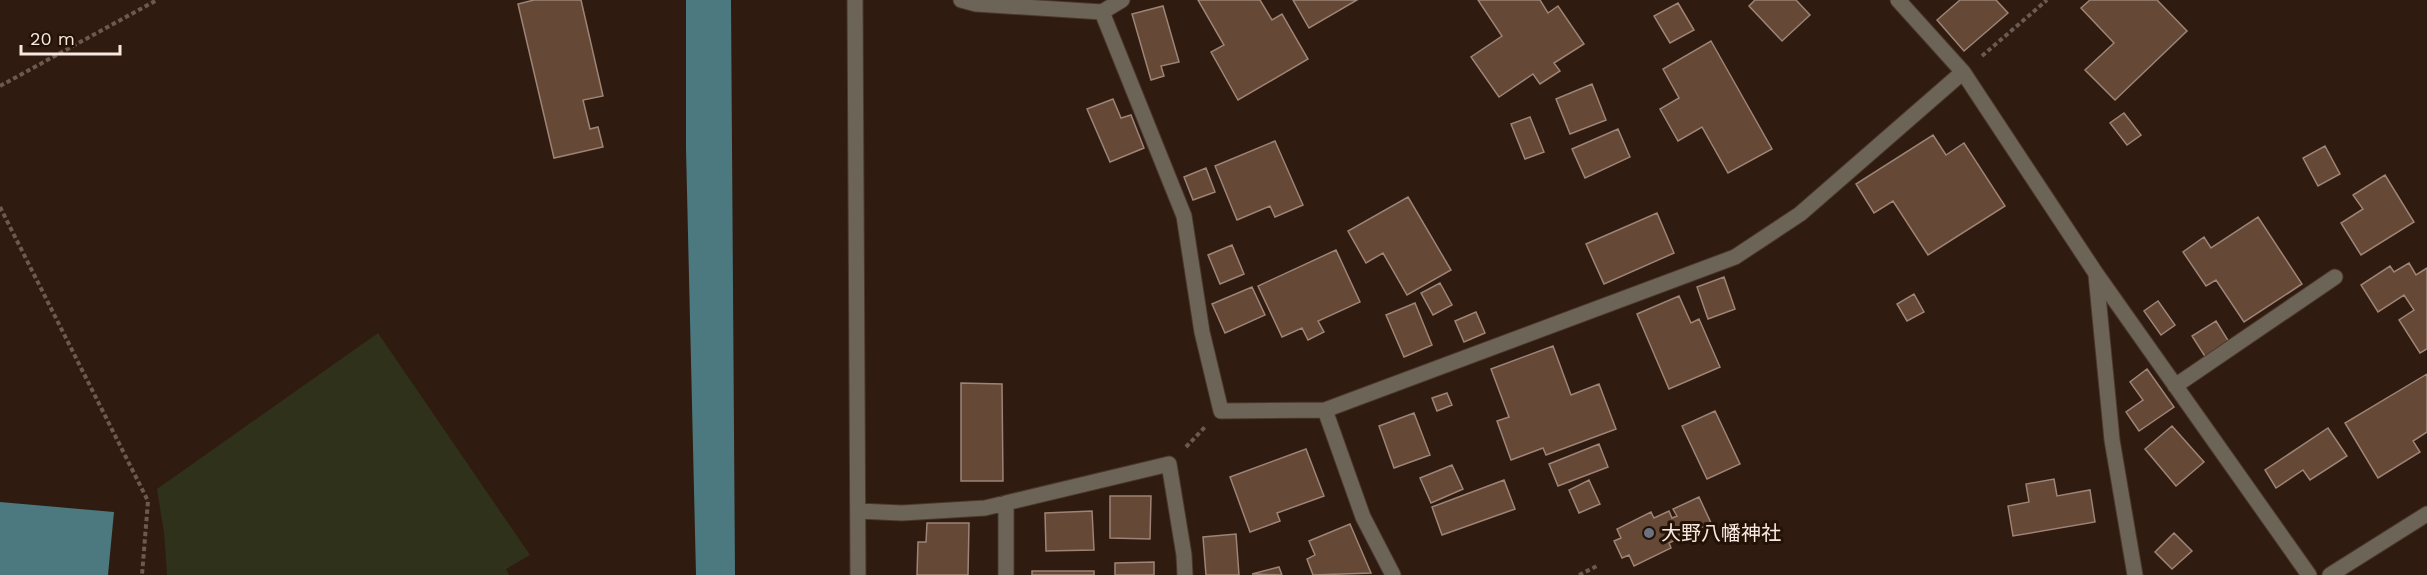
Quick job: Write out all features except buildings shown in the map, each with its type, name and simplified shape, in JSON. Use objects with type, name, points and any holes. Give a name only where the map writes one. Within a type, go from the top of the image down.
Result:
[{"type":"street","points":[[855,0],[858,575]]},
{"type":"street","points":[[960,0],[976,4],[1102,12],[1122,0]]},
{"type":"street","points":[[1898,0],[1963,72],[2096,272],[2309,575]]},
{"type":"street","points":[[1102,12],[1184,216],[1202,332],[1221,411],[1325,410],[1735,257],[1800,214],[1963,72]]},
{"type":"street","points":[[2096,272],[2112,440],[2134,575]]},
{"type":"street","points":[[2175,386],[2335,277]]},
{"type":"street","points":[[1325,410],[1363,517],[1393,575]]},
{"type":"street","points":[[858,511],[914,513],[985,508],[1168,464],[1184,555],[1185,575]]},
{"type":"street","points":[[1006,503],[1006,575]]},
{"type":"street","points":[[2330,575],[2427,514]]},
{"type":"path","points":[[0,87],[157,0]]},
{"type":"path","points":[[1963,72],[2047,0]]},
{"type":"path","points":[[0,207],[148,501],[142,575]]},
{"type":"path","points":[[1168,464],[1221,411]]},
{"type":"path","points":[[1578,575],[1599,565]]},
{"type":"green space","points":[[378,333],[530,555],[506,569],[509,575],[167,575],[164,533],[157,489]]},
{"type":"water","points":[[686,0],[731,0],[735,575],[696,575],[686,149]]},
{"type":"water","points":[[0,502],[114,512],[108,575],[0,575]]},
{"type":"place","name":"大野八幡神社","points":[[1649,533]]}]
